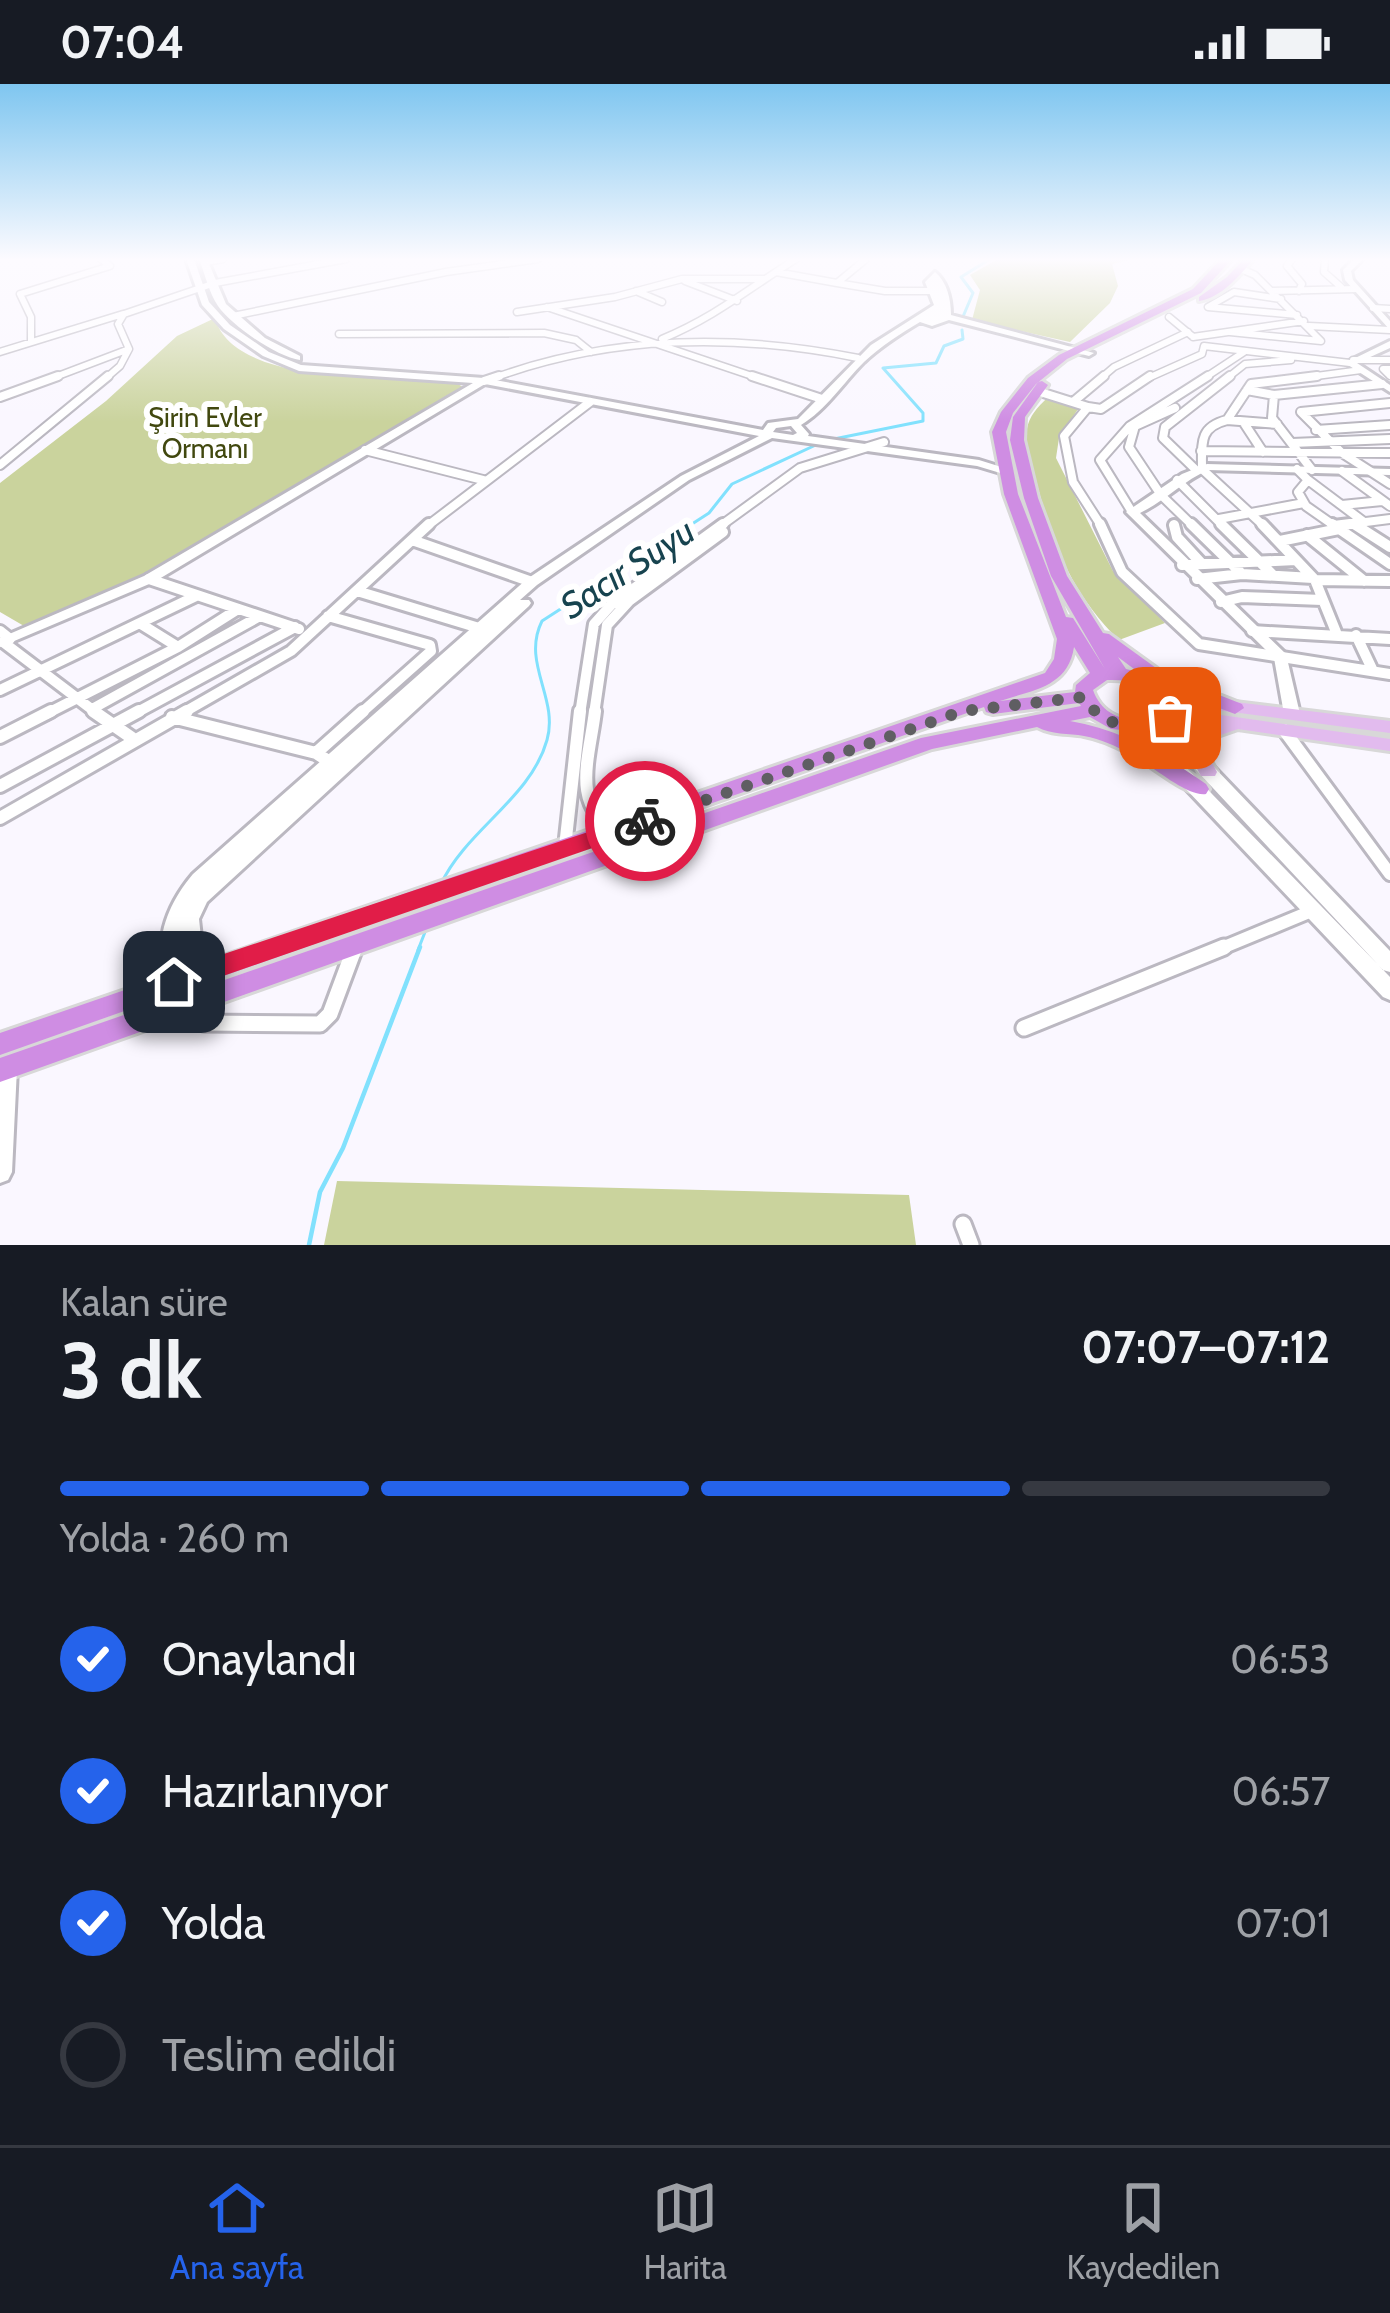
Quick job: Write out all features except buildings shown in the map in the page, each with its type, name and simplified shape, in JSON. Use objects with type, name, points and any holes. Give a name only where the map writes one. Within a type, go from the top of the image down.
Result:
[{"type":"highway","points":[[1109,674],[1058,608],[1031,556],[999,432],[1017,396],[1072,351],[1151,313]]},
{"type":"highway","points":[[1109,674],[1051,559],[1017,440],[1019,417],[1072,351],[1179,313]]},
{"type":"highway","points":[[467,893],[565,849],[1037,685],[1051,677],[1063,659],[1066,639],[1058,608]]},
{"type":"highway","points":[[1084,618],[1127,658],[1238,716]]},
{"type":"highway","points":[[963,711],[1089,704],[1109,720],[1138,727],[1168,712],[1146,680],[1109,674],[1087,682],[1089,704]]},
{"type":"highway","points":[[2,1060],[189,1004],[467,893],[928,742],[1089,704]]},
{"type":"highway","points":[[993,727],[1058,726],[1102,732],[1204,780]]},
{"type":"highway","points":[[2,1060],[184,978],[364,932]]},
{"type":"main road","points":[[1168,712],[1390,727]]},
{"type":"main road","points":[[1204,780],[1198,744],[1206,734],[1238,716]]},
{"type":"main road","points":[[1288,722],[1390,745]]},
{"type":"street","points":[[29,313],[31,341]]},
{"type":"street","points":[[214,313],[266,354],[298,368],[488,379],[770,434],[803,433],[833,445],[972,455],[1003,451]]},
{"type":"street","points":[[230,313],[262,340],[307,362],[488,379],[770,434]]},
{"type":"street","points":[[233,316],[247,313]]},
{"type":"street","points":[[566,313],[822,399]]},
{"type":"street","points":[[654,342],[720,313]]},
{"type":"street","points":[[937,319],[938,313]]},
{"type":"street","points":[[803,433],[880,350],[940,313]]},
{"type":"street","points":[[1250,313],[1390,328]]},
{"type":"street","points":[[1230,332],[1321,340],[1296,313]]},
{"type":"street","points":[[0,352],[124,314]]},
{"type":"street","points":[[0,465],[121,366],[129,349],[118,324],[124,314]]},
{"type":"street","points":[[1169,317],[1204,346],[1324,358],[1378,377]]},
{"type":"street","points":[[803,433],[822,399],[858,358],[918,318],[1072,351]]},
{"type":"street","points":[[1073,402],[1124,360],[1191,335],[1304,321]]},
{"type":"street","points":[[338,334],[544,333],[576,340],[591,352]]},
{"type":"street","points":[[132,739],[39,674],[3,638],[149,579],[365,450],[516,367],[654,342],[785,345],[858,358]]},
{"type":"street","points":[[1378,377],[1390,344]]},
{"type":"street","points":[[1036,391],[1101,410],[1157,371],[1202,354],[1204,346]]},
{"type":"street","points":[[0,397],[129,349]]},
{"type":"street","points":[[1244,352],[1160,402],[1116,435],[1100,460],[1147,530],[1281,657],[1288,722],[1390,874]]},
{"type":"street","points":[[1324,358],[1245,364],[1179,410],[1162,438],[1280,541],[1314,579],[1336,632]]},
{"type":"street","points":[[1124,360],[1157,371]]},
{"type":"street","points":[[1246,390],[1274,395],[1378,377],[1390,360]]},
{"type":"street","points":[[1234,370],[1261,381],[1378,377]]},
{"type":"street","points":[[1199,470],[1202,435],[1211,424],[1223,421],[1246,390],[1261,381]]},
{"type":"street","points":[[1274,395],[1274,419],[1305,468],[1390,547]]},
{"type":"street","points":[[0,786],[328,616],[483,479],[590,402]]},
{"type":"street","points":[[1160,402],[1244,423],[1390,403]]},
{"type":"street","points":[[1370,404],[1390,420]]},
{"type":"street","points":[[1088,407],[1064,436],[1065,460],[1122,572],[1199,644],[1390,674]]},
{"type":"street","points":[[1179,410],[1135,426],[1129,447],[1161,495],[1241,574]]},
{"type":"street","points":[[1301,412],[1342,453],[1390,484]]},
{"type":"street","points":[[1316,430],[1390,420]]},
{"type":"street","points":[[1244,423],[1263,452]]},
{"type":"street","points":[[323,757],[532,581],[685,478],[770,434]]},
{"type":"street","points":[[184,978],[189,919],[200,897],[544,584],[770,434]]},
{"type":"street","points":[[1116,435],[1129,437]]},
{"type":"street","points":[[565,849],[593,644],[610,605],[833,445],[853,438],[1006,472]]},
{"type":"street","points":[[1292,442],[1390,440]]},
{"type":"street","points":[[621,829],[599,821],[586,801],[593,644],[629,601],[800,476],[883,447]]},
{"type":"street","points":[[365,450],[483,479]]},
{"type":"street","points":[[1201,452],[1263,452],[1305,468],[1342,453],[1390,453]]},
{"type":"street","points":[[1305,468],[1298,492],[1304,503],[1390,564]]},
{"type":"street","points":[[1132,512],[1151,506],[1177,480],[1199,470],[1390,472]]},
{"type":"street","points":[[1342,471],[1386,504]]},
{"type":"street","points":[[1177,480],[1272,574]]},
{"type":"street","points":[[1219,519],[1304,503]]},
{"type":"street","points":[[1342,506],[1386,504]]},
{"type":"street","points":[[1147,530],[1190,522]]},
{"type":"street","points":[[1280,541],[1359,523],[1386,522]]},
{"type":"street","points":[[1174,525],[1177,536],[1201,563]]},
{"type":"street","points":[[1307,535],[1364,581]]},
{"type":"street","points":[[412,541],[532,581]]},
{"type":"street","points":[[1182,565],[1296,560]]},
{"type":"street","points":[[1197,579],[1272,574],[1390,581]]},
{"type":"street","points":[[149,579],[302,630]]},
{"type":"street","points":[[357,591],[479,628]]},
{"type":"street","points":[[0,690],[196,596]]},
{"type":"street","points":[[1221,602],[1242,597],[1322,600]]},
{"type":"street","points":[[0,737],[178,646],[238,609]]},
{"type":"street","points":[[92,709],[190,659],[260,616]]},
{"type":"street","points":[[184,978],[170,927],[181,900],[431,651],[430,645],[328,616]]},
{"type":"street","points":[[141,624],[178,646]]},
{"type":"street","points":[[0,818],[291,651],[302,630]]},
{"type":"street","points":[[1252,631],[1390,638]]},
{"type":"street","points":[[1356,635],[1373,671]]},
{"type":"street","points":[[1168,712],[1204,780],[1390,992]]},
{"type":"street","points":[[172,717],[323,757]]},
{"type":"street","points":[[1138,727],[1204,780],[1390,964]]},
{"type":"street","points":[[1024,1028],[1314,910]]},
{"type":"street","points":[[189,1004],[193,1017],[204,1023],[320,1024],[330,1014],[364,932]]},
{"type":"street","points":[[0,1172],[2,1060]]},
{"type":"street","points":[[963,1224],[971,1245]]},
{"type":"green space","points":[[974,313],[1100,313],[1070,342],[972,320]]},
{"type":"green space","name":"Şirin Evler Ormanı","points":[[215,318],[228,340],[252,356],[283,367],[355,377],[449,379],[463,387],[144,576],[24,626],[0,612],[0,483],[106,401],[177,336]]},
{"type":"green space","points":[[1047,398],[1080,406],[1059,438],[1056,458],[1113,571],[1165,623],[1119,640],[1089,605],[1067,568],[1043,507],[1027,442],[1030,420]]},
{"type":"green space","points":[[337,1181],[909,1195],[916,1245],[324,1245]]},
{"type":"waterway","name":"Sacır Suyu","points":[[962,319],[964,313]]},
{"type":"waterway","name":"Sacır Suyu","points":[[829,440],[923,421],[923,413],[883,368],[936,363],[944,346],[963,339],[962,330]]},
{"type":"waterway","name":"Sacır Suyu","points":[[441,884],[539,761],[549,725],[536,651],[542,621],[709,513],[732,484],[820,443]]},
{"type":"waterway","name":"Sacır Suyu","points":[[418,950],[427,927]]},
{"type":"waterway","name":"Sacır Suyu","points":[[309,1245],[320,1192],[343,1148],[420,947]]},
{"type":"way so far","points":[[645,821],[963,711],[1084,697],[1097,714],[1123,725],[1151,727],[1170,718]]},
{"type":"route","points":[[174,982],[645,821]]}]
